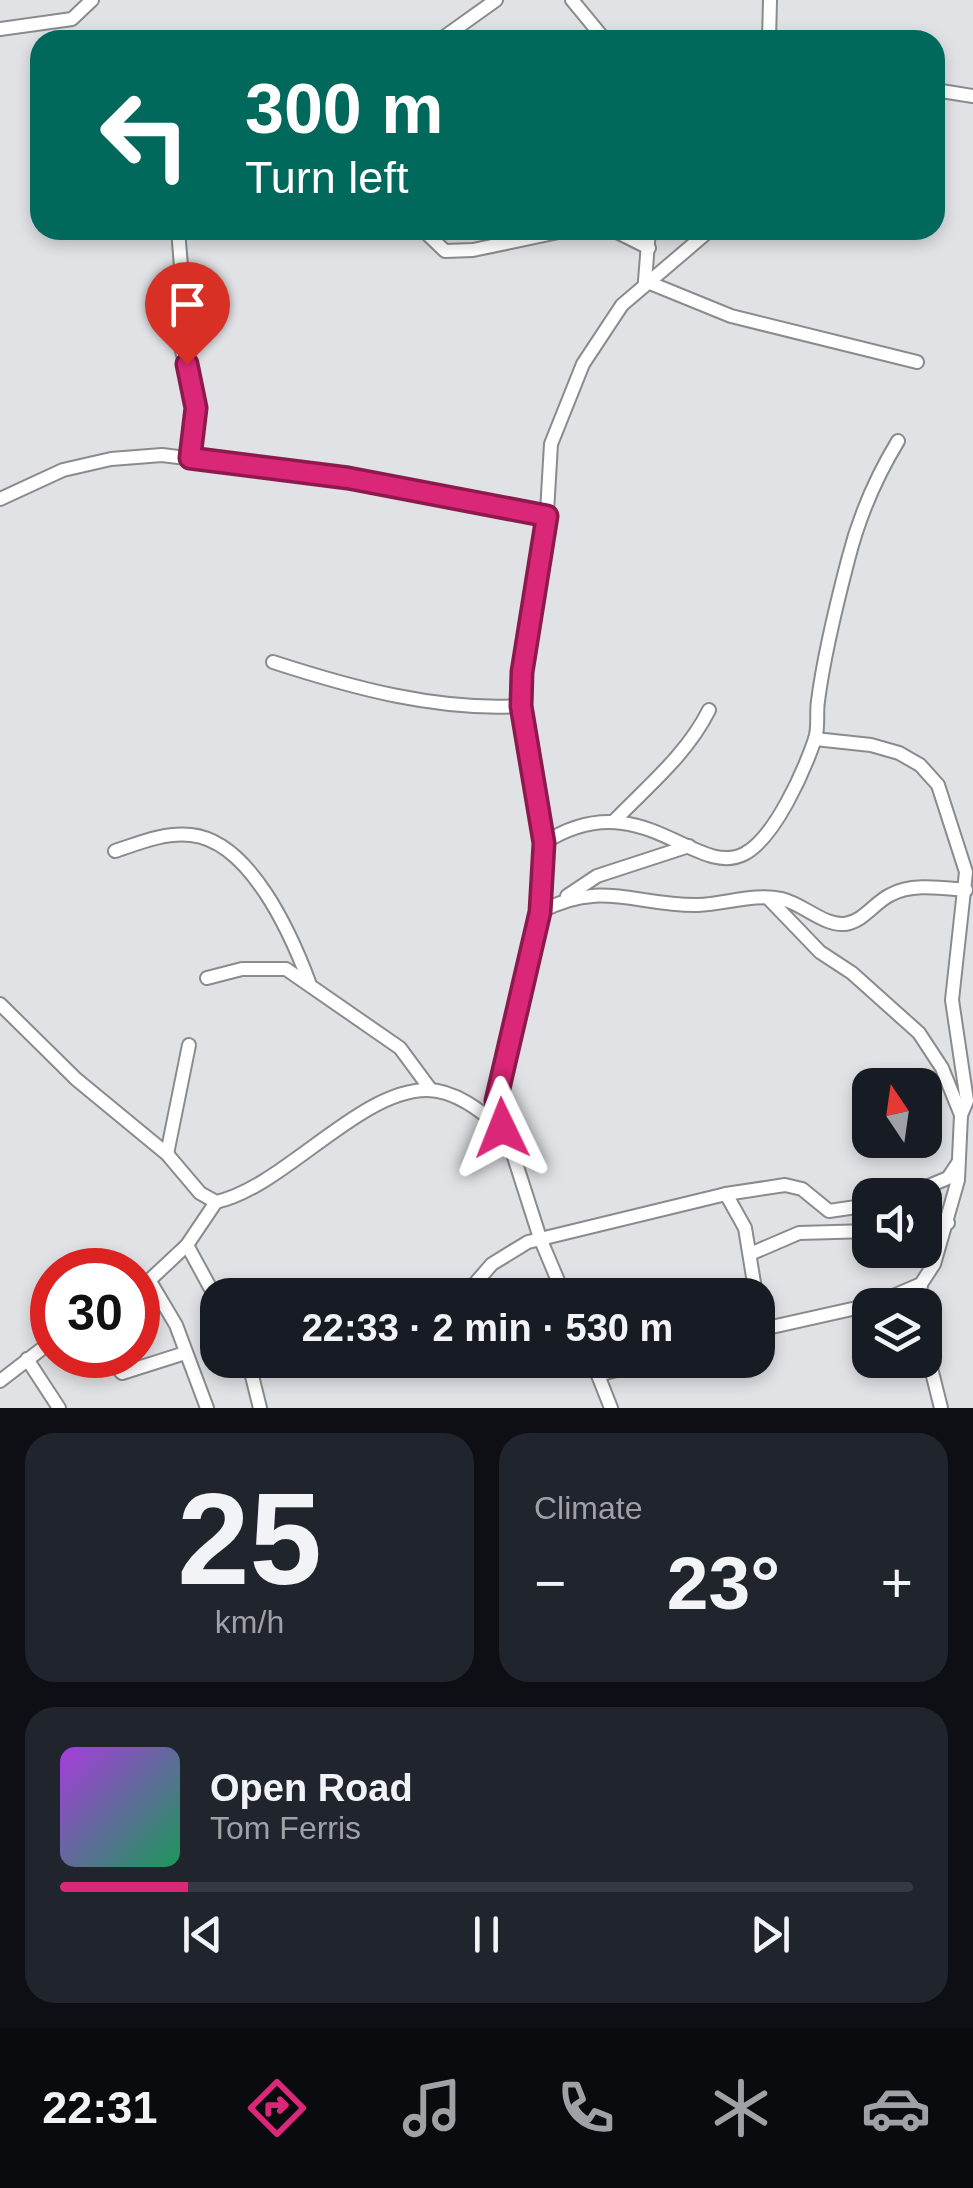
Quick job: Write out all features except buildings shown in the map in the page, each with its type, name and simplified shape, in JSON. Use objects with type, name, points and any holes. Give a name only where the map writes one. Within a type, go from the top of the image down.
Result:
[{"type":"street","points":[[0,29],[29,28],[72,18],[92,0]]},
{"type":"street","points":[[454,30],[496,0]]},
{"type":"street","points":[[572,0],[597,30]]},
{"type":"street","points":[[770,0],[770,30]]},
{"type":"street","points":[[945,92],[973,96]]},
{"type":"street","points":[[179,240],[180,266],[173,314],[196,408],[190,458]]},
{"type":"street","points":[[433,240],[445,251],[520,240]]},
{"type":"street","points":[[633,240],[649,248]]},
{"type":"street","points":[[645,281],[649,240]]},
{"type":"street","points":[[557,1278],[502,1128],[496,1101],[540,912],[544,843],[521,706],[522,672],[547,516],[551,444],[582,364],[622,305],[645,281],[697,240]]},
{"type":"street","points":[[645,281],[731,316],[917,362]]},
{"type":"street","points":[[544,843],[563,831],[615,820],[656,831],[722,859],[749,852],[767,835],[785,807],[815,739],[818,702],[848,559],[876,478],[898,441]]},
{"type":"street","points":[[0,499],[63,470],[111,458],[162,454],[348,478],[547,516]]},
{"type":"street","points":[[274,662],[430,702],[465,708],[521,706]]},
{"type":"street","points":[[615,820],[661,776],[694,737],[709,710]]},
{"type":"street","points":[[815,739],[871,744],[920,765],[938,784],[966,872],[952,1000],[967,1109],[948,1222],[934,1264],[921,1288]]},
{"type":"street","points":[[114,851],[178,834],[210,839],[272,901],[309,982]]},
{"type":"street","points":[[540,912],[597,876],[688,846]]},
{"type":"street","points":[[561,900],[592,894],[699,905],[768,898],[806,906],[834,924],[849,924],[900,890],[966,890]]},
{"type":"street","points":[[768,898],[820,952],[852,972],[919,1033],[967,1109]]},
{"type":"street","points":[[207,978],[262,967],[286,969],[400,1048],[430,1090],[477,1108],[502,1128]]},
{"type":"street","points":[[0,1004],[76,1078],[167,1154],[200,1192],[216,1202]]},
{"type":"street","points":[[167,1154],[190,1045]]},
{"type":"street","points":[[160,1274],[188,1245],[216,1202],[248,1191],[384,1104],[430,1090]]},
{"type":"street","points":[[942,1180],[961,1159]]},
{"type":"street","points":[[480,1278],[492,1264],[540,1238],[588,1230],[726,1194],[785,1185],[802,1189],[829,1211],[852,1208]]},
{"type":"street","points":[[726,1194],[738,1209],[754,1278]]},
{"type":"street","points":[[942,1223],[948,1222]]},
{"type":"street","points":[[750,1254],[799,1233],[852,1232]]},
{"type":"street","points":[[188,1245],[205,1278]]},
{"type":"street","points":[[911,1288],[921,1284]]},
{"type":"street","points":[[160,1298],[176,1325],[208,1408]]},
{"type":"street","points":[[775,1326],[852,1309]]},
{"type":"street","points":[[160,1361],[186,1353]]},
{"type":"street","points":[[0,1381],[30,1357]]},
{"type":"street","points":[[27,1359],[54,1406]]},
{"type":"street","points":[[252,1378],[260,1408]]},
{"type":"street","points":[[599,1378],[612,1408]]},
{"type":"street","points":[[934,1378],[941,1408]]},
{"type":"route","points":[[187,364],[196,408],[190,458],[348,478],[547,516],[522,672],[521,706],[542,816],[540,912],[496,1101],[502,1128]]}]
